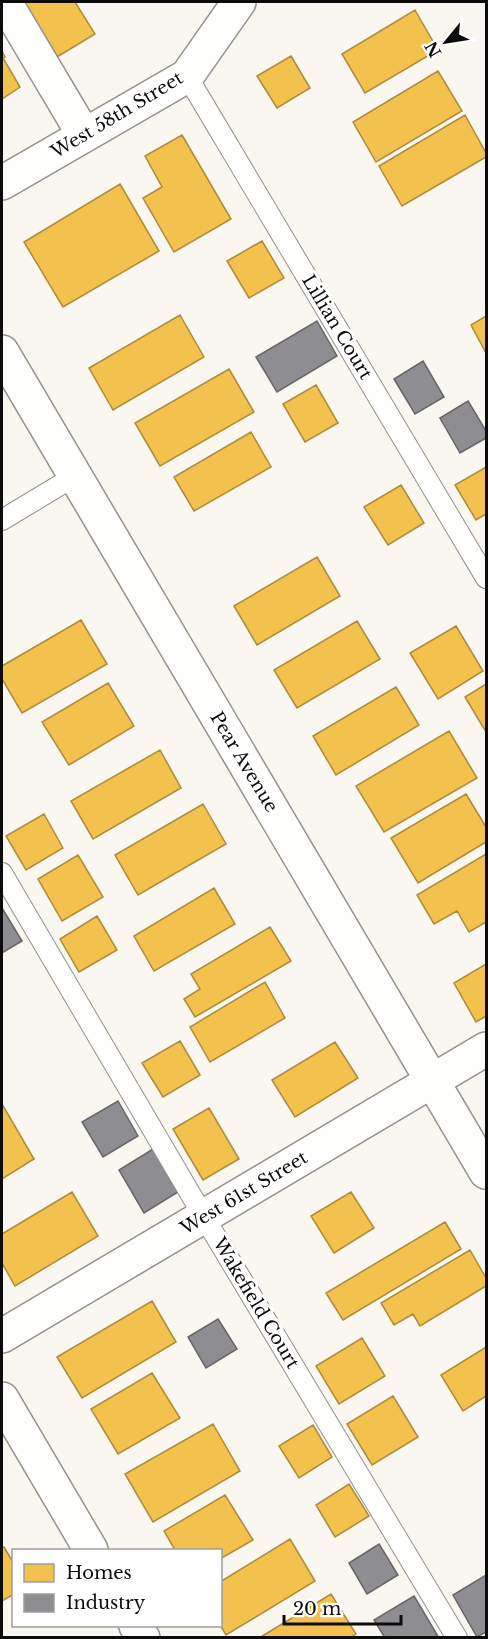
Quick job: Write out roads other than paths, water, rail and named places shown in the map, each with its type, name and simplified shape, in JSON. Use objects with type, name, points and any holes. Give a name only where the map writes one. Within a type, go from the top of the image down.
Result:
[{"type":"street","points":[[5,2],[84,135]]},
{"type":"street","name":"West 58th Street","points":[[2,183],[187,76],[239,2]]},
{"type":"street","name":"Pear Avenue","points":[[2,352],[486,1172]]},
{"type":"street","name":"West 61st Street","points":[[2,1335],[486,1049]]},
{"type":"street","points":[[2,1399],[90,1549]]},
{"type":"lane","name":"Lillian Court","points":[[187,76],[486,578]]},
{"type":"lane","points":[[2,520],[75,476]]},
{"type":"lane","name":"Wakefield Court","points":[[2,873],[204,1217],[457,1638]]}]
